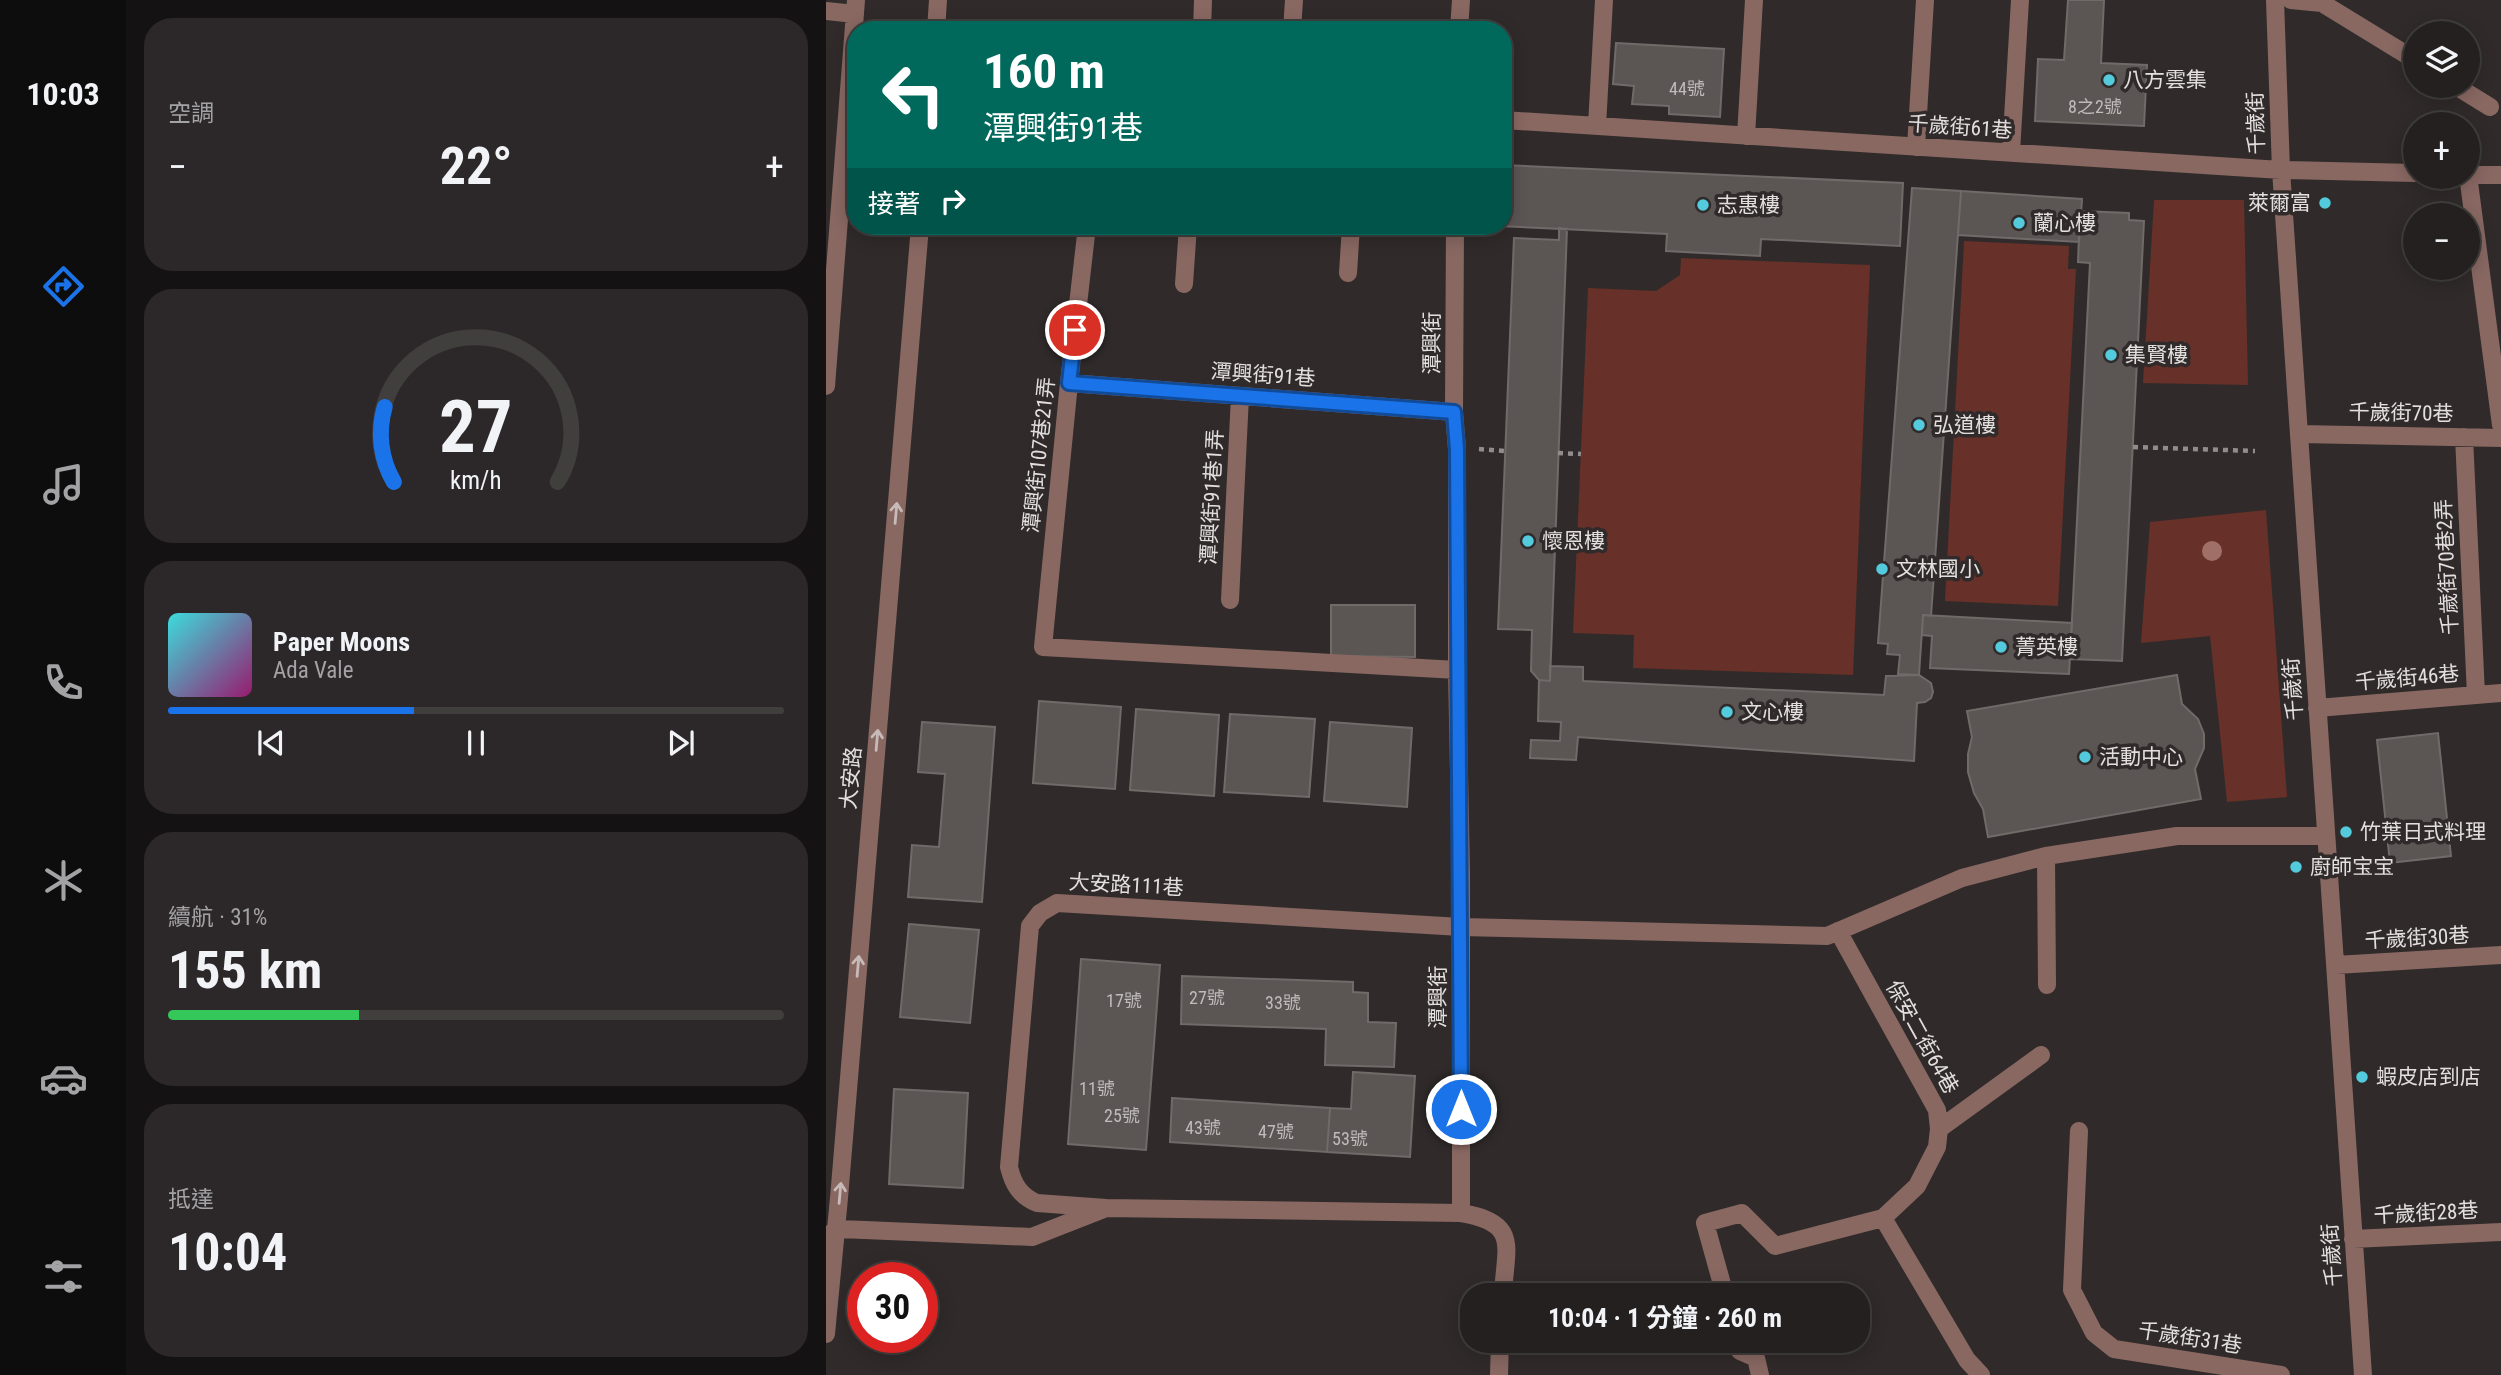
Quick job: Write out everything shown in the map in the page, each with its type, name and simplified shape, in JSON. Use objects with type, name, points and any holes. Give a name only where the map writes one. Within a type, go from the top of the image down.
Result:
[{"type":"street","points":[[937,21],[938,0]]},
{"type":"street","points":[[1202,21],[1203,0]]},
{"type":"street","points":[[1293,21],[1294,0]]},
{"type":"street","points":[[1460,21],[1461,0]]},
{"type":"street","points":[[1597,126],[1604,0]]},
{"type":"street","points":[[1746,136],[1754,0]]},
{"type":"street","points":[[1916,147],[1925,0]]},
{"type":"street","points":[[2011,152],[2020,0]]},
{"type":"street","name":"千歲街","points":[[2275,0],[2281,170],[2363,1375]]},
{"type":"street","points":[[2291,0],[2322,3],[2403,53]]},
{"type":"street","points":[[826,11],[856,7]]},
{"type":"street","points":[[2475,98],[2490,107]]},
{"type":"street","name":"千歲街61巷","points":[[1512,121],[2281,170],[2403,173]]},
{"type":"street","points":[[826,387],[847,147]]},
{"type":"street","points":[[2480,175],[2501,175]]},
{"type":"street","points":[[2470,189],[2501,425]]},
{"type":"street","name":"大安路","points":[[826,1334],[831,1234],[919,235]]},
{"type":"street","name":"潭興街107巷21弄","points":[[1086,235],[1043,647],[1457,670]]},
{"type":"street","points":[[1184,284],[1187,235]]},
{"type":"street","points":[[1348,273],[1350,235]]},
{"type":"street","name":"潭興街","points":[[1455,235],[1461,1213]]},
{"type":"street","name":"潭興街91巷","points":[[1069,383],[1454,412]]},
{"type":"street","name":"潭興街91巷1弄","points":[[1230,600],[1240,396]]},
{"type":"street","name":"千歲街70巷","points":[[2300,433],[2501,438]]},
{"type":"street","name":"千歲街70巷2弄","points":[[2464,437],[2476,695]]},
{"type":"street","name":"千歲街46巷","points":[[2317,708],[2501,693]]},
{"type":"street","points":[[1461,927],[1827,936],[1962,878],[2046,856],[2177,836],[2326,836]]},
{"type":"street","points":[[2046,856],[2047,985]]},
{"type":"street","name":"大安路111巷","points":[[1461,927],[1056,903],[1040,913],[1030,926],[1009,1167],[1012,1180],[1027,1199],[1037,1203],[1106,1208],[1461,1213]]},
{"type":"street","name":"保安二街64巷","points":[[1838,931],[1937,1110],[1937,1147],[1917,1186],[1883,1218]]},
{"type":"street","name":"千歲街30巷","points":[[2336,965],[2501,956]]},
{"type":"street","points":[[1939,1129],[2041,1055]]},
{"type":"street","name":"千歲街31巷","points":[[2080,1131],[2071,1290],[2094,1333],[2114,1349],[2281,1375]]},
{"type":"street","name":"大安路111巷","points":[[831,1234],[1032,1237],[1106,1208]]},
{"type":"street","points":[[1461,1213],[1486,1217],[1501,1229],[1507,1247],[1504,1283]]},
{"type":"street","points":[[1722,1283],[1705,1223],[1742,1213],[1775,1246],[1883,1218],[1968,1360],[1981,1375]]},
{"type":"street","name":"千歲街28巷","points":[[2353,1239],[2501,1232]]},
{"type":"street","points":[[1499,1375],[1500,1353]]},
{"type":"street","points":[[1745,1353],[1756,1358],[1760,1375]]},
{"type":"path","points":[[2133,447],[2255,451]]},
{"type":"path","points":[[1558,453],[1581,454]]},
{"type":"shaded area","points":[[2154,200],[2244,200],[2248,385],[2143,383]]},
{"type":"shaded area","points":[[1964,241],[2069,246],[2068,269],[2076,269],[2058,606],[1945,601]]},
{"type":"shaded area","points":[[1681,258],[1870,265],[1853,675],[1633,668],[1634,635],[1573,633],[1588,288],[1656,291],[1680,275]]},
{"type":"shaded area","points":[[2266,510],[2287,797],[2227,802],[2210,636],[2141,643],[2150,522]]},
{"type":"building","points":[[2068,0],[2104,0],[2101,63],[2147,65],[2144,126],[2035,121],[2038,59],[2064,60]]},
{"type":"building","points":[[1616,43],[1724,49],[1720,117],[1669,114],[1669,106],[1632,104],[1634,86],[1613,84]]},
{"type":"building","points":[[1616,43],[1724,49],[1720,117],[1669,114],[1669,106],[1632,104],[1634,86],[1613,84]]},
{"type":"building","name":"志惠樓","points":[[1512,165],[1903,183],[1900,246],[1761,239],[1760,256],[1666,251],[1667,234],[1512,227]]},
{"type":"building","name":"弘道樓","points":[[1912,188],[1961,191],[1931,616],[1923,615],[1919,675],[1898,674],[1900,655],[1887,654],[1888,644],[1878,643]]},
{"type":"building","name":"蘭心樓","points":[[1961,191],[2082,199],[2079,242],[1958,235]]},
{"type":"building","name":"集賢樓","points":[[2080,211],[2129,213],[2129,220],[2144,221],[2122,661],[2070,659],[2090,263],[2078,262]]},
{"type":"building","name":"懷恩樓","points":[[1559,228],[1567,229],[1550,681],[1539,680],[1531,671],[1532,630],[1498,629],[1514,238],[1559,240]]},
{"type":"building","points":[[1331,605],[1415,605],[1415,657],[1331,656]]},
{"type":"building","name":"菁英樓","points":[[1923,615],[2072,623],[2069,674],[1930,668],[1932,636],[1922,635]]},
{"type":"building","name":"文心樓","points":[[1550,666],[1583,667],[1583,681],[1884,695],[1886,676],[1919,675],[1931,683],[1933,692],[1931,698],[1917,703],[1914,761],[1578,737],[1576,760],[1530,758],[1531,740],[1560,741],[1561,722],[1538,721],[1539,680],[1550,681]]},
{"type":"building","name":"活動中心","points":[[2177,675],[2182,704],[2198,719],[2204,734],[2204,748],[2195,769],[2201,799],[1988,837],[1983,809],[1974,793],[1968,772],[1972,737],[1967,711]]},
{"type":"building","points":[[1039,701],[1121,707],[1115,789],[1033,783]]},
{"type":"building","points":[[1136,709],[1219,715],[1214,796],[1130,790]]},
{"type":"building","points":[[1230,714],[1315,719],[1309,797],[1224,792]]},
{"type":"building","points":[[922,722],[995,727],[982,902],[908,897],[912,845],[939,847],[945,774],[918,772]]},
{"type":"building","points":[[1330,722],[1412,728],[1407,807],[1324,801]]},
{"type":"building","points":[[2438,733],[2451,856],[2390,863],[2377,740]]},
{"type":"building","points":[[909,924],[979,930],[970,1023],[900,1017]]},
{"type":"building","points":[[1081,959],[1160,965],[1146,1150],[1068,1144]]},
{"type":"building","points":[[1182,976],[1353,982],[1353,992],[1368,993],[1368,1022],[1396,1023],[1394,1067],[1325,1065],[1326,1029],[1181,1024]]},
{"type":"building","points":[[1353,1072],[1415,1076],[1410,1157],[1327,1152],[1330,1108],[1351,1109]]},
{"type":"building","points":[[894,1089],[968,1093],[963,1188],[889,1184]]},
{"type":"building","points":[[1172,1098],[1330,1108],[1327,1152],[1170,1142]]},
{"type":"place","name":"八方雲集","points":[[2109,80]]},
{"type":"place","name":"萊爾富","points":[[2325,203]]},
{"type":"place","name":"志惠樓","points":[[1703,205]]},
{"type":"place","name":"蘭心樓","points":[[2019,223]]},
{"type":"place","name":"集賢樓","points":[[2111,355]]},
{"type":"place","name":"弘道樓","points":[[1919,425]]},
{"type":"place","name":"懷恩樓","points":[[1528,541]]},
{"type":"place","name":"文林國小","points":[[1882,569]]},
{"type":"place","name":"菁英樓","points":[[2001,647]]},
{"type":"place","name":"文心樓","points":[[1727,712]]},
{"type":"place","name":"活動中心","points":[[2085,757]]},
{"type":"place","name":"竹葉日式料理","points":[[2346,832]]},
{"type":"place","name":"廚師宝宝","points":[[2296,867]]},
{"type":"place","name":"蝦皮店到店","points":[[2362,1077]]},
{"type":"route","points":[[1075,330],[1069,383],[1454,412],[1457,449],[1461,1109]]}]
